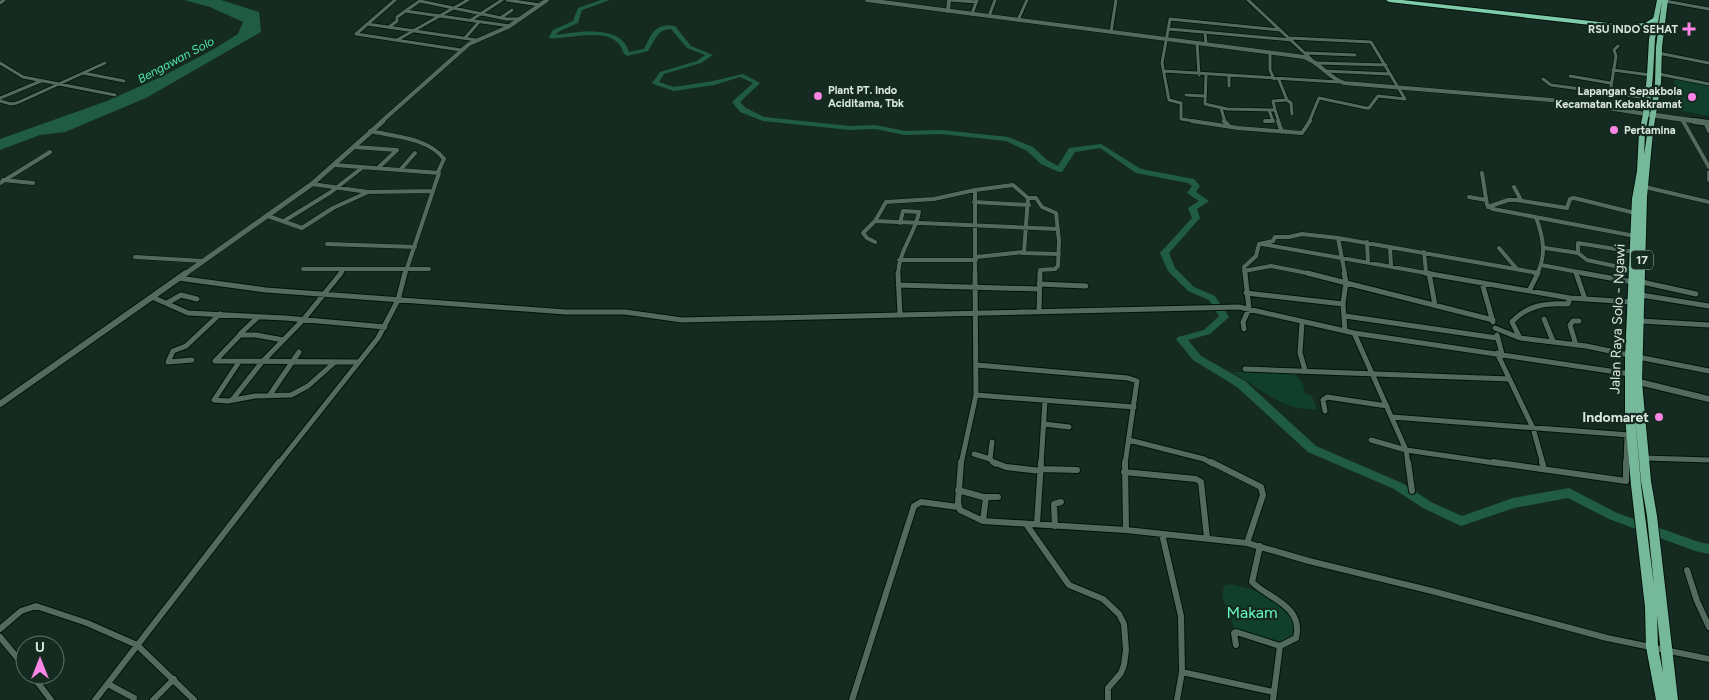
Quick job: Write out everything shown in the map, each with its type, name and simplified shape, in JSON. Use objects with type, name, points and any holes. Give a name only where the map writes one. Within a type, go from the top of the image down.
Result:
[{"type":"highway","points":[[1388,0],[1657,30]]},
{"type":"highway","points":[[1397,0],[1657,30]]},
{"type":"highway","name":"Jalan Raya Solo - Ngawi","points":[[1634,356],[1640,321],[1645,187],[1650,115],[1658,53],[1655,18],[1664,0]]},
{"type":"highway","name":"Jalan Raya Solo - Ngawi","points":[[1662,700],[1652,647],[1651,606],[1630,435],[1634,378],[1632,302],[1635,213],[1640,171],[1641,139],[1650,115],[1647,98],[1654,75],[1652,39],[1657,30],[1664,0]]},
{"type":"highway","points":[[1614,24],[1643,25],[1655,18]]},
{"type":"highway","points":[[1621,26],[1641,30],[1652,39]]},
{"type":"highway","name":"Jalan Raya Solo - Ngawi","points":[[1634,378],[1672,700]]},
{"type":"main road","points":[[1650,115],[1707,123]]},
{"type":"street","points":[[0,3],[4,0]]},
{"type":"street","points":[[395,0],[356,34],[461,50]]},
{"type":"street","points":[[389,27],[397,21],[396,18],[420,0],[454,8],[520,19]]},
{"type":"street","points":[[396,40],[467,0]]},
{"type":"street","points":[[471,21],[502,0]]},
{"type":"street","points":[[506,0],[540,5]]},
{"type":"street","points":[[0,404],[312,184],[461,50],[476,40],[510,26],[547,0]]},
{"type":"street","points":[[867,0],[1167,39],[1188,40],[1197,43],[1311,59]]},
{"type":"street","points":[[948,11],[949,0],[977,1],[972,14]]},
{"type":"street","points":[[989,16],[995,0]]},
{"type":"street","points":[[1018,20],[1027,0]]},
{"type":"street","points":[[1111,32],[1116,0]]},
{"type":"street","points":[[1664,0],[1709,9]]},
{"type":"street","points":[[1249,1],[1338,82]]},
{"type":"street","points":[[502,17],[512,10]]},
{"type":"street","points":[[405,11],[510,26]]},
{"type":"street","points":[[1169,29],[1290,39],[1370,42],[1405,100],[1378,96],[1368,108],[1319,98],[1311,119],[1302,133],[1182,120],[1181,103],[1169,102],[1164,72],[1163,58],[1170,19],[1176,18],[1280,30]]},
{"type":"street","points":[[465,38],[479,22]]},
{"type":"street","points":[[366,24],[476,40]]},
{"type":"street","points":[[1205,33],[1206,44]]},
{"type":"street","points":[[1197,43],[1199,74]]},
{"type":"street","points":[[1610,93],[1610,83],[1616,56],[1614,50],[1618,46]]},
{"type":"street","points":[[1270,52],[1270,70],[1274,80]]},
{"type":"street","points":[[1305,53],[1355,55]]},
{"type":"street","points":[[1658,53],[1709,63]]},
{"type":"street","points":[[0,63],[23,77],[115,94]]},
{"type":"street","points":[[0,100],[11,104],[17,103],[104,63]]},
{"type":"street","points":[[1317,63],[1386,66]]},
{"type":"street","points":[[1613,70],[1709,84]]},
{"type":"street","points":[[1324,71],[1390,74]]},
{"type":"street","points":[[1164,72],[1274,80],[1338,82],[1556,101],[1650,115]]},
{"type":"street","points":[[83,73],[124,81]]},
{"type":"street","points":[[1206,75],[1206,105],[1221,108],[1275,110]]},
{"type":"street","points":[[1229,76],[1229,86]]},
{"type":"street","points":[[1570,76],[1610,83]]},
{"type":"street","points":[[1543,79],[1550,85],[1647,98]]},
{"type":"street","points":[[1279,80],[1287,100],[1291,103],[1292,114]]},
{"type":"street","points":[[0,100],[41,81]]},
{"type":"street","points":[[1186,94],[1205,96]]},
{"type":"street","points":[[1282,132],[1273,101],[1287,100]]},
{"type":"street","points":[[1221,108],[1224,121],[1229,126]]},
{"type":"street","points":[[1265,121],[1273,121],[1269,110]]},
{"type":"street","points":[[1682,119],[1709,167]]},
{"type":"street","points":[[1707,123],[1709,131]]},
{"type":"street","points":[[95,700],[250,498],[385,327],[398,300],[406,270],[444,159],[441,154],[415,141],[370,132]]},
{"type":"street","points":[[354,147],[397,150],[378,168]]},
{"type":"street","points":[[1,181],[50,152]]},
{"type":"street","points":[[401,169],[415,153]]},
{"type":"street","points":[[335,165],[438,172]]},
{"type":"street","points":[[284,221],[364,167]]},
{"type":"street","points":[[1709,172],[1709,180]]},
{"type":"street","points":[[1482,174],[1488,207]]},
{"type":"street","points":[[1,181],[33,183]]},
{"type":"street","points":[[312,184],[368,192],[433,191]]},
{"type":"street","points":[[875,242],[867,238],[863,233],[875,221],[885,204],[889,201],[940,198],[975,190],[1014,185],[1028,198],[1036,198],[1042,207],[1056,214],[1059,254],[1057,268],[1040,270],[1038,286],[1039,312]]},
{"type":"street","points":[[1514,187],[1521,200]]},
{"type":"street","points":[[1645,187],[1709,202]]},
{"type":"street","points":[[958,507],[962,453],[976,395],[975,190]]},
{"type":"street","points":[[268,216],[302,228],[334,208],[368,192]]},
{"type":"street","points":[[1022,253],[1024,250],[1028,198]]},
{"type":"street","points":[[1469,198],[1486,200]]},
{"type":"street","points":[[1488,207],[1508,200],[1521,200],[1567,208],[1570,199],[1574,198],[1635,213]]},
{"type":"street","points":[[974,202],[1028,205]]},
{"type":"street","points":[[1488,207],[1635,236]]},
{"type":"street","points":[[900,222],[903,211],[919,212],[918,224],[908,239],[899,260],[900,316]]},
{"type":"street","points":[[1529,290],[1538,273],[1545,248],[1536,217]]},
{"type":"street","points":[[875,221],[1058,229]]},
{"type":"street","points":[[1259,244],[1273,241],[1275,236],[1289,237],[1300,234],[1367,242],[1538,273]]},
{"type":"street","points":[[1338,238],[1346,282],[1343,304],[1345,331]]},
{"type":"street","points":[[1367,242],[1368,262]]},
{"type":"street","points":[[1578,254],[1578,243],[1634,252]]},
{"type":"street","points":[[327,244],[380,245],[398,248],[415,247]]},
{"type":"street","points":[[1259,244],[1570,298],[1632,302]]},
{"type":"street","points":[[1244,329],[1243,322],[1249,309],[1244,271],[1246,264],[1256,256],[1259,244]]},
{"type":"street","points":[[1390,246],[1391,266]]},
{"type":"street","points":[[1499,248],[1517,268]]},
{"type":"street","points":[[1545,248],[1578,254],[1587,260],[1633,270]]},
{"type":"street","points":[[1424,252],[1436,305]]},
{"type":"street","points":[[899,260],[976,258],[1022,253],[1059,254]]},
{"type":"street","points":[[135,257],[203,261]]},
{"type":"street","points":[[1541,265],[1633,282]]},
{"type":"street","points":[[1244,271],[1271,266],[1282,267],[1493,320]]},
{"type":"street","points":[[303,268],[343,270],[429,269]]},
{"type":"street","points":[[232,400],[262,362],[303,320],[343,270]]},
{"type":"street","points":[[1576,272],[1585,300]]},
{"type":"street","points":[[178,278],[266,290],[575,313],[614,311],[692,321],[1213,308],[1249,309],[1354,333],[1499,354],[1634,378],[1709,399]]},
{"type":"street","points":[[1482,282],[1495,328],[1499,354],[1533,428],[1544,469]]},
{"type":"street","points":[[1642,282],[1696,294]]},
{"type":"street","points":[[898,285],[976,287],[1086,286]]},
{"type":"street","points":[[1246,293],[1343,304]]},
{"type":"street","points":[[167,303],[181,295],[197,299]]},
{"type":"street","points":[[1641,295],[1709,306]]},
{"type":"street","points":[[152,297],[188,313],[385,327]]},
{"type":"street","points":[[1520,338],[1512,322],[1519,313],[1542,303],[1568,304],[1570,298]]},
{"type":"street","points":[[192,360],[168,362],[173,351],[186,346],[220,314]]},
{"type":"street","points":[[1345,316],[1497,338]]},
{"type":"street","points":[[258,317],[215,361],[359,362]]},
{"type":"street","points":[[1544,319],[1553,341]]},
{"type":"street","points":[[1576,345],[1570,325],[1573,321],[1579,321]]},
{"type":"street","points":[[1640,321],[1709,325]]},
{"type":"street","points":[[1302,322],[1299,349],[1301,363],[1305,370]]},
{"type":"street","points":[[1495,328],[1520,338],[1576,345],[1709,371]]},
{"type":"street","points":[[1354,333],[1406,450],[1412,491]]},
{"type":"street","points":[[240,335],[256,335],[284,340]]},
{"type":"street","points":[[269,396],[299,352]]},
{"type":"street","points":[[239,362],[214,399],[232,400],[287,396],[308,386],[335,362]]},
{"type":"street","points":[[976,365],[1132,378],[1138,383],[1124,472],[1126,530]]},
{"type":"street","points":[[1245,369],[1509,379]]},
{"type":"street","points":[[976,395],[1134,407]]},
{"type":"street","points":[[1325,411],[1323,400],[1327,397],[1387,406]]},
{"type":"street","points":[[1037,524],[1045,401]]},
{"type":"street","points":[[1372,440],[1406,450],[1627,481],[1630,435],[1392,417]]},
{"type":"street","points":[[1044,424],[1069,427]]},
{"type":"street","points":[[1129,440],[1204,459],[1261,487],[1263,495],[1248,543]]},
{"type":"street","points":[[990,458],[992,442]]},
{"type":"street","points":[[974,454],[990,458],[992,462],[1004,466],[1042,470],[1077,470]]},
{"type":"street","points":[[1644,458],[1709,460]]},
{"type":"street","points":[[1124,472],[1196,479],[1202,482],[1206,538]]},
{"type":"street","points":[[958,490],[998,498]]},
{"type":"street","points":[[983,521],[986,497]]},
{"type":"street","points":[[852,700],[914,506],[921,502],[958,507],[970,518],[983,521],[1126,530],[1248,543],[1333,568],[1432,591],[1607,638],[1709,659]]},
{"type":"street","points":[[1054,526],[1054,504],[1061,502]]},
{"type":"street","points":[[1026,524],[1069,585],[1103,599],[1119,614],[1124,624],[1126,650],[1124,665],[1121,673],[1108,688],[1108,700]]},
{"type":"street","points":[[1162,534],[1181,616],[1182,672],[1177,700]]},
{"type":"street","points":[[1236,645],[1234,635],[1236,632],[1280,646],[1296,638],[1297,630],[1289,610],[1278,598],[1256,587],[1252,582],[1260,546]]},
{"type":"street","points":[[1687,570],[1709,627]]},
{"type":"street","points":[[0,629],[25,609],[36,606],[87,622],[137,645],[194,700]]},
{"type":"street","points":[[0,637],[15,655]]},
{"type":"street","points":[[1273,700],[1280,646]]},
{"type":"street","points":[[1182,672],[1273,692]]},
{"type":"street","points":[[153,700],[174,679]]},
{"type":"street","points":[[108,684],[134,698]]},
{"type":"street","points":[[40,685],[51,700]]},
{"type":"green space","name":"Lapangan Sepakbola Kecamatan Kebakkramat","points":[[1674,78],[1709,85],[1709,116],[1677,110]]},
{"type":"green space","points":[[1232,372],[1294,372],[1303,385],[1305,394],[1312,396],[1317,409],[1293,407],[1282,403]]},
{"type":"green space","name":"Makam","points":[[1228,584],[1261,593],[1281,604],[1293,623],[1295,635],[1289,640],[1274,642],[1235,630],[1222,596],[1224,586]]},
{"type":"shaded area","points":[[184,0],[221,0],[259,12],[261,32],[146,98],[65,132],[40,135],[0,150],[0,139],[107,101],[163,76],[238,34],[243,22],[210,7]]},
{"type":"waterway","points":[[607,0],[580,9],[576,22],[555,31],[552,37],[583,34],[608,35],[624,45],[627,54],[646,50],[656,32],[663,27],[673,27],[689,47],[710,55],[699,62],[662,73],[655,83],[674,89],[714,83],[741,75],[757,83],[736,102],[743,110],[763,119],[850,128],[875,127],[905,133],[941,132],[1008,139],[1030,149],[1044,162],[1059,170],[1072,150],[1101,146],[1139,171],[1191,181],[1196,186],[1191,193],[1205,201],[1192,208],[1196,218],[1164,253],[1171,269],[1191,289],[1212,298],[1224,317],[1207,332],[1181,339],[1197,358],[1241,384],[1312,449],[1398,486],[1427,505],[1461,521],[1513,503],[1569,493],[1613,516],[1709,549]]},
{"type":"place","name":"RSU INDO SEHAT","points":[[1689,29]]},
{"type":"place","name":"Plant PT. Indo Aciditama, Tbk","points":[[818,96]]},
{"type":"place","name":"Lapangan Sepakbola Kecamatan Kebakkramat","points":[[1692,97]]},
{"type":"place","name":"Pertamina","points":[[1614,130]]},
{"type":"place","name":"Indomaret","points":[[1659,417]]},
{"type":"water label","name":"Bengawan Solo","points":[[176,60]]}]
